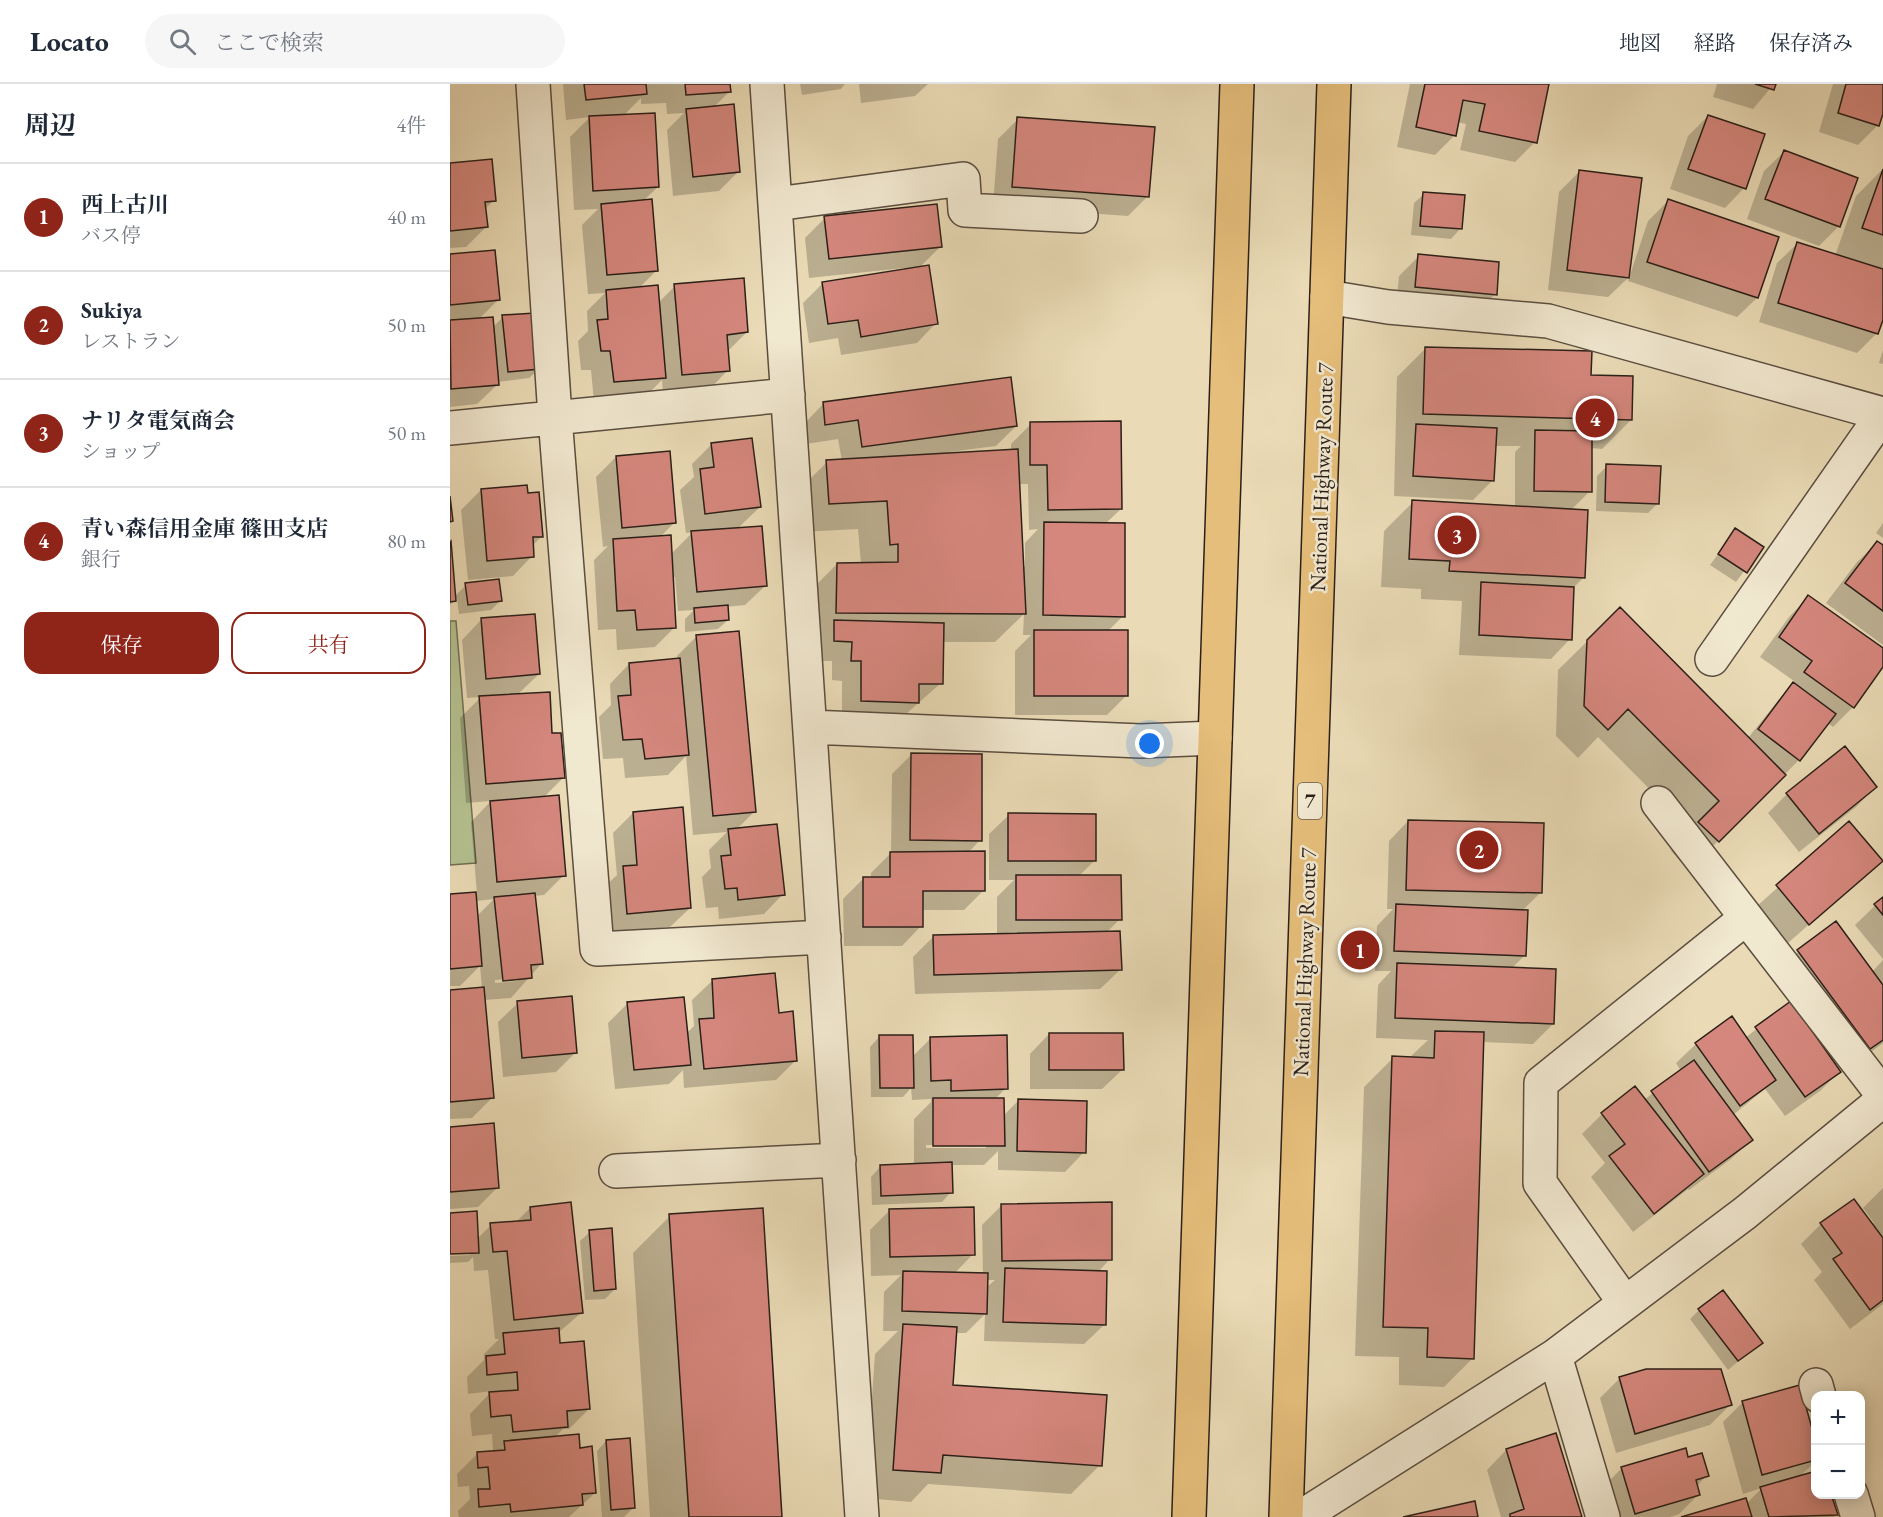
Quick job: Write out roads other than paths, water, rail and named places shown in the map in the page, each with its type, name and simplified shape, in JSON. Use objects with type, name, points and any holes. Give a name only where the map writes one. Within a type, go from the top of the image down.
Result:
[{"type":"highway","points":[[1190,1517],[1237,84]]},
{"type":"highway","name":"National Highway Route 7","points":[[1286,1517],[1334,84]]},
{"type":"street","points":[[533,84],[555,417],[597,949],[824,937]]},
{"type":"street","points":[[767,84],[862,1517]]},
{"type":"street","points":[[776,204],[963,179],[965,210],[1081,216]]},
{"type":"street","points":[[1327,297],[1388,307],[1548,321],[1883,414],[1712,659]]},
{"type":"street","points":[[450,428],[788,395]]},
{"type":"street","points":[[810,728],[1141,741],[1215,738]]},
{"type":"street","points":[[1658,802],[1883,1095]]},
{"type":"street","points":[[1625,1303],[1540,1183],[1541,1083],[1746,918]]},
{"type":"street","points":[[1301,1517],[1555,1356],[1745,1214],[1883,1100]]},
{"type":"street","points":[[616,1171],[839,1160]]},
{"type":"street","points":[[1555,1356],[1603,1517]]},
{"type":"street","points":[[1853,1499],[1858,1517]]},
{"type":"place","name":"青い森信用金庫 篠田支店","points":[[1595,418]]},
{"type":"place","name":"ナリタ電気商会","points":[[1457,535]]},
{"type":"place","name":"Sukiya","points":[[1479,850]]},
{"type":"place","name":"西上古川","points":[[1360,950]]}]
